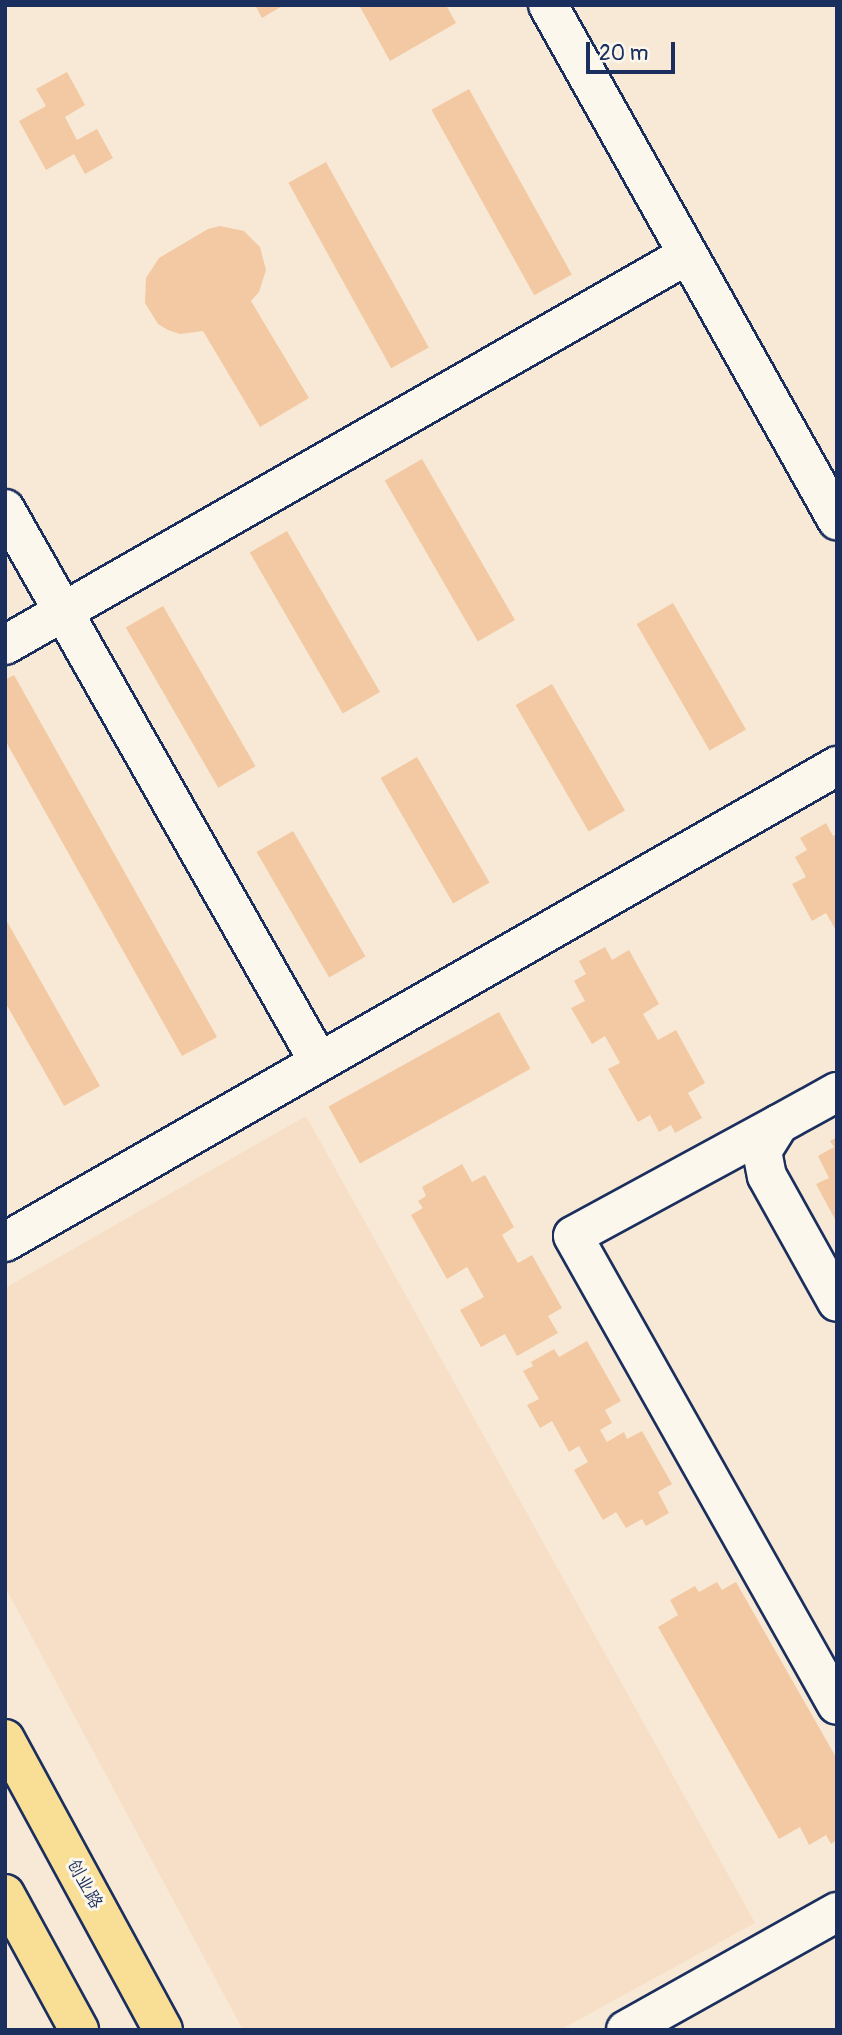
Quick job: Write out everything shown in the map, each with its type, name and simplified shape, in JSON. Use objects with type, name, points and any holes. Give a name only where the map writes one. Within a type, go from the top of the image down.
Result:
[{"type":"main road","name":"创业路","points":[[5,1739],[163,2030]]},
{"type":"main road","points":[[5,1894],[79,2030]]},
{"type":"street","points":[[548,5],[837,520]]},
{"type":"street","points":[[5,645],[687,254]]},
{"type":"street","points":[[5,509],[319,1062]]},
{"type":"street","points":[[5,1241],[837,766]]},
{"type":"street","points":[[837,1092],[573,1236],[837,1705]]},
{"type":"street","points":[[779,1124],[762,1151],[767,1176],[837,1302]]},
{"type":"street","points":[[626,2030],[837,1913]]},
{"type":"shaded area","points":[[306,1116],[755,1923],[560,2030],[243,2030],[5,1587],[5,1288]]},
{"type":"building","points":[[255,5],[284,5],[262,18]]},
{"type":"building","points":[[359,5],[446,5],[456,23],[390,61]]},
{"type":"building","points":[[67,72],[85,105],[65,117],[77,140],[97,129],[113,158],[85,174],[74,154],[46,170],[19,121],[46,106],[36,89]]},
{"type":"building","points":[[469,89],[572,274],[534,295],[431,110]]},
{"type":"building","points":[[326,162],[429,347],[391,368],[288,183]]},
{"type":"building","points":[[220,226],[244,231],[260,247],[266,270],[259,292],[251,301],[309,398],[260,427],[203,331],[180,334],[168,330],[158,324],[145,303],[146,278],[159,258],[208,229]]},
{"type":"building","points":[[422,459],[515,620],[478,642],[385,480]]},
{"type":"building","points":[[287,531],[380,692],[343,714],[250,552]]},
{"type":"building","points":[[673,603],[746,729],[710,750],[637,624]]},
{"type":"building","points":[[163,606],[256,766],[218,788],[126,628]]},
{"type":"building","points":[[14,675],[217,1037],[182,1056],[5,740],[5,680]]},
{"type":"building","points":[[552,684],[625,810],[589,831],[516,705]]},
{"type":"building","points":[[417,757],[489,883],[453,904],[381,778]]},
{"type":"building","points":[[826,823],[833,836],[837,834],[837,932],[826,913],[812,921],[792,884],[806,877],[795,857],[807,850],[800,838]]},
{"type":"building","points":[[293,831],[366,957],[329,978],[257,852]]},
{"type":"building","points":[[5,918],[100,1086],[64,1106],[5,1002]]},
{"type":"building","points":[[605,947],[612,960],[629,950],[659,1004],[643,1014],[658,1040],[676,1030],[705,1083],[688,1093],[702,1118],[675,1133],[671,1125],[659,1132],[650,1115],[638,1122],[608,1069],[620,1063],[605,1036],[592,1044],[571,1008],[585,1001],[574,981],[586,974],[579,961]]},
{"type":"building","points":[[499,1012],[531,1069],[360,1163],[328,1107]]},
{"type":"building","points":[[837,1137],[837,1223],[816,1184],[829,1178],[818,1156],[834,1147],[830,1141]]},
{"type":"building","points":[[462,1164],[472,1182],[485,1175],[514,1227],[502,1235],[518,1263],[532,1255],[562,1308],[548,1316],[558,1333],[517,1356],[505,1334],[481,1347],[460,1310],[484,1297],[467,1267],[447,1279],[411,1215],[423,1208],[418,1201],[426,1196],[422,1187]]},
{"type":"building","points":[[587,1341],[621,1401],[605,1410],[612,1423],[600,1430],[607,1442],[624,1432],[627,1439],[642,1431],[672,1484],[658,1492],[669,1513],[646,1526],[642,1519],[626,1528],[616,1512],[603,1520],[574,1470],[588,1462],[579,1446],[569,1452],[552,1421],[540,1428],[527,1405],[539,1399],[523,1371],[533,1366],[531,1362],[554,1349],[559,1357]]},
{"type":"building","points":[[717,1582],[722,1590],[736,1582],[837,1759],[837,1840],[831,1844],[826,1835],[809,1845],[800,1827],[779,1839],[658,1627],[678,1615],[670,1600],[695,1586],[699,1592]]}]
